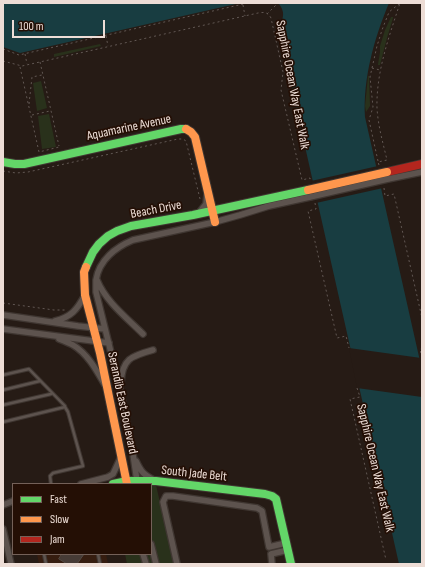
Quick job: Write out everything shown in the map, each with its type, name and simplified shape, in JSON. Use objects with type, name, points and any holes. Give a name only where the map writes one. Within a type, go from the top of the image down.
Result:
[{"type":"street","name":"Aquamarine Avenue","points":[[3,162],[24,164],[182,129],[188,129],[195,137],[215,222]]},
{"type":"street","points":[[387,176],[422,164]]},
{"type":"street","points":[[309,193],[387,176],[422,172]]},
{"type":"street","points":[[198,214],[206,204],[208,190]]},
{"type":"street","name":"Beach Drive","points":[[93,327],[85,295],[84,272],[93,252],[108,236],[131,226],[309,193]]},
{"type":"street","name":"Beach Drive","points":[[96,278],[102,264],[108,256],[123,244],[142,237],[215,222],[309,193]]},
{"type":"street","points":[[3,315],[105,329],[96,292],[96,278]]},
{"type":"street","points":[[96,278],[104,293],[143,334]]},
{"type":"street","points":[[50,322],[68,316],[77,309],[85,295]]},
{"type":"street","name":"Serandib East Boulevard","points":[[93,327],[100,353],[127,483]]},
{"type":"street","points":[[3,329],[109,343]]},
{"type":"street","name":"Serandib East Boulevard","points":[[105,329],[120,389],[137,482]]},
{"type":"street","points":[[52,336],[74,346],[86,356],[94,365],[107,389]]},
{"type":"street","points":[[120,389],[121,373],[127,361],[133,356],[153,350]]},
{"type":"street","points":[[133,454],[140,470],[145,476],[156,481]]},
{"type":"street","points":[[85,483],[108,477],[113,474],[121,457]]},
{"type":"street","name":"South Jade Belt","points":[[127,483],[156,481],[272,496],[276,499],[287,547]]},
{"type":"street","points":[[177,564],[163,502],[166,496],[257,508],[262,511],[269,547],[287,547]]},
{"type":"street","points":[[3,529],[10,564]]},
{"type":"street","points":[[272,564],[270,554],[287,547]]},
{"type":"street","points":[[287,547],[291,564]]},
{"type":"street","points":[[152,548],[156,564]]},
{"type":"lane","points":[[3,375],[29,369],[68,412],[83,466],[52,473],[50,476],[51,483]]},
{"type":"lane","points":[[3,390],[40,381]]},
{"type":"lane","points":[[3,405],[52,394]]},
{"type":"lane","points":[[3,422],[65,407]]},
{"type":"path","points":[[3,50],[19,55],[25,54],[248,3]]},
{"type":"path","points":[[379,166],[369,120],[373,107],[370,77],[378,41],[389,12],[400,3]]},
{"type":"path","points":[[378,162],[387,160],[378,121],[377,107],[381,70],[400,3]]},
{"type":"path","points":[[242,4],[246,16]]},
{"type":"path","points":[[267,14],[277,4]]},
{"type":"path","name":"Sapphire Ocean Way East Walk","points":[[3,61],[20,66],[28,65],[261,12],[270,15],[283,72],[281,90],[302,180],[310,178],[310,181]]},
{"type":"path","points":[[106,35],[108,47]]},
{"type":"path","points":[[25,54],[28,65]]},
{"type":"path","points":[[40,62],[63,164]]},
{"type":"path","points":[[20,66],[39,152],[59,147]]},
{"type":"path","points":[[372,68],[381,70]]},
{"type":"path","points":[[29,105],[32,77],[43,75]]},
{"type":"path","points":[[31,115],[51,111]]},
{"type":"path","points":[[3,171],[16,173],[28,172],[183,139],[186,141],[201,202]]},
{"type":"path","points":[[384,188],[385,196],[394,194],[422,318]]},
{"type":"path","points":[[315,203],[316,209],[308,211],[313,234],[337,338],[346,336],[348,348]]},
{"type":"path","points":[[3,303],[54,310],[67,310]]},
{"type":"path","points":[[422,349],[420,349],[422,358]]},
{"type":"path","name":"Sapphire Ocean Way East Walk","points":[[357,388],[360,398],[350,399],[386,560]]},
{"type":"shaded area","points":[[37,555],[106,555],[108,564],[39,564]]},
{"type":"green space","points":[[391,17],[393,18],[380,65],[378,65],[380,46]]},
{"type":"green space","points":[[100,44],[101,46],[54,57],[54,54]]},
{"type":"green space","points":[[368,76],[370,106],[366,112],[365,106]]},
{"type":"green space","points":[[41,81],[47,108],[37,111],[33,83]]},
{"type":"green space","points":[[49,114],[56,147],[42,149],[38,116]]},
{"type":"green space","points":[[152,485],[156,485],[174,564],[127,564],[125,555],[152,555]]},
{"type":"water","points":[[3,3],[240,3],[20,53],[3,47]]},
{"type":"water","points":[[278,3],[389,3],[374,45],[368,73],[365,117],[422,370],[422,564],[399,564],[279,31],[283,13]]},
{"type":"pier","points":[[378,166],[383,188],[316,203],[311,181]]},
{"type":"pier","points":[[349,348],[421,358],[422,397],[357,388]]},
{"type":"building","points":[[61,555],[83,555],[77,564],[67,564],[59,559]]},
{"type":"traffic: fast","points":[[3,162],[24,164],[186,129]]},
{"type":"traffic: fast","points":[[86,267],[93,252],[99,244],[108,236],[131,226],[193,215],[308,190]]},
{"type":"traffic: fast","points":[[118,483],[127,481],[156,481],[272,496],[276,499],[291,564]]},
{"type":"traffic: slow","points":[[186,129],[195,137],[215,222]]},
{"type":"traffic: slow","points":[[308,190],[387,172]]},
{"type":"traffic: slow","points":[[86,267],[84,272],[85,295],[100,353],[127,483]]},
{"type":"traffic: jam","points":[[387,172],[422,164]]}]
